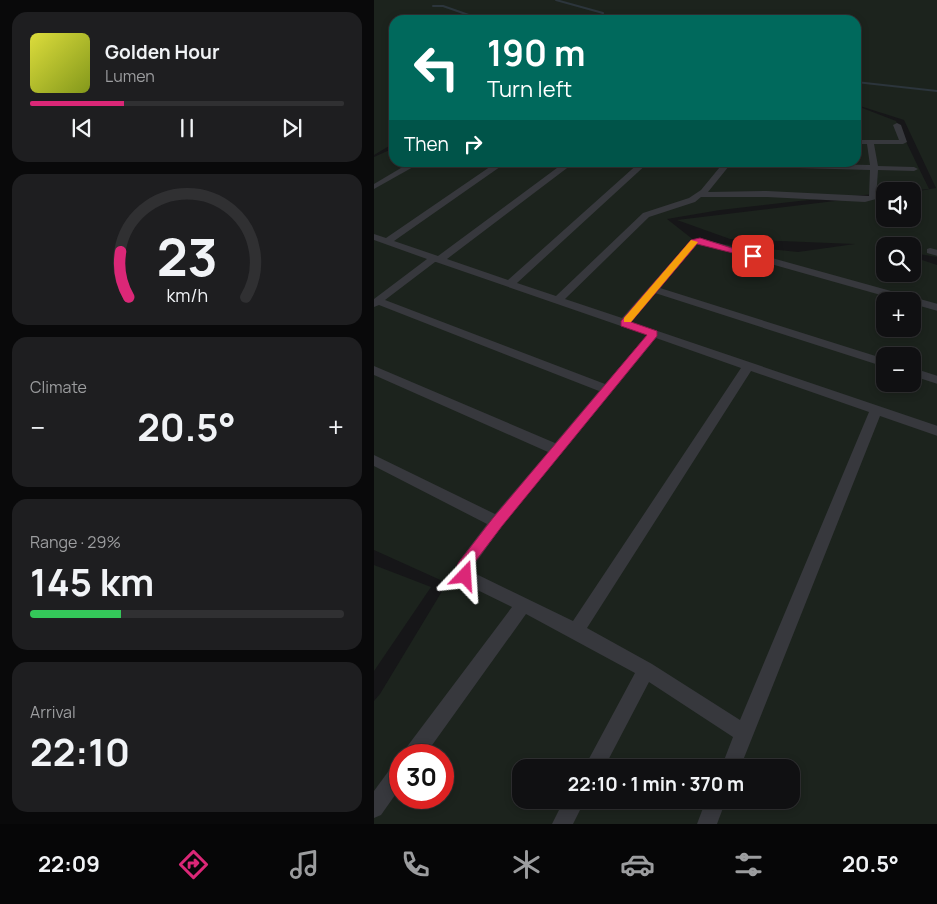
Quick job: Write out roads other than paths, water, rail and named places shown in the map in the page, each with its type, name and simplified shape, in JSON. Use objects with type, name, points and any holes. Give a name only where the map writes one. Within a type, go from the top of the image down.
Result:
[{"type":"street","points":[[861,142],[903,142],[897,125]]},
{"type":"street","points":[[700,195],[768,194],[865,199],[873,197],[874,168],[870,142]]},
{"type":"street","points":[[374,188],[410,167]]},
{"type":"street","points":[[386,242],[496,167]]},
{"type":"street","points":[[376,303],[564,167]]},
{"type":"street","points":[[509,284],[639,167]]},
{"type":"street","points":[[558,300],[646,215],[692,200],[700,195],[724,167]]},
{"type":"street","points":[[845,167],[914,169]]},
{"type":"street","points":[[374,238],[937,431]]},
{"type":"street","points":[[624,324],[694,242],[700,241],[881,292]]},
{"type":"street","points":[[653,289],[876,360]]},
{"type":"street","points":[[376,303],[607,390]]},
{"type":"street","points":[[921,303],[937,308]]},
{"type":"street","points":[[654,333],[497,522],[464,566],[465,576],[576,631],[646,670],[743,733]]},
{"type":"street","points":[[576,631],[748,366]]},
{"type":"street","points":[[374,370],[557,450]]},
{"type":"street","points":[[921,375],[937,380]]},
{"type":"street","points":[[733,759],[876,410]]},
{"type":"street","points":[[374,460],[497,522]]},
{"type":"street","points":[[421,744],[523,605]]},
{"type":"street","points":[[598,759],[646,670]]},
{"type":"street","points":[[374,808],[389,787]]},
{"type":"street","points":[[562,824],[570,809]]},
{"type":"street","points":[[707,824],[713,809]]},
{"type":"waterway","points":[[556,0],[603,13],[603,15]]},
{"type":"waterway","points":[[433,6],[443,6],[469,15]]},
{"type":"waterway","points":[[861,83],[938,91]]}]
